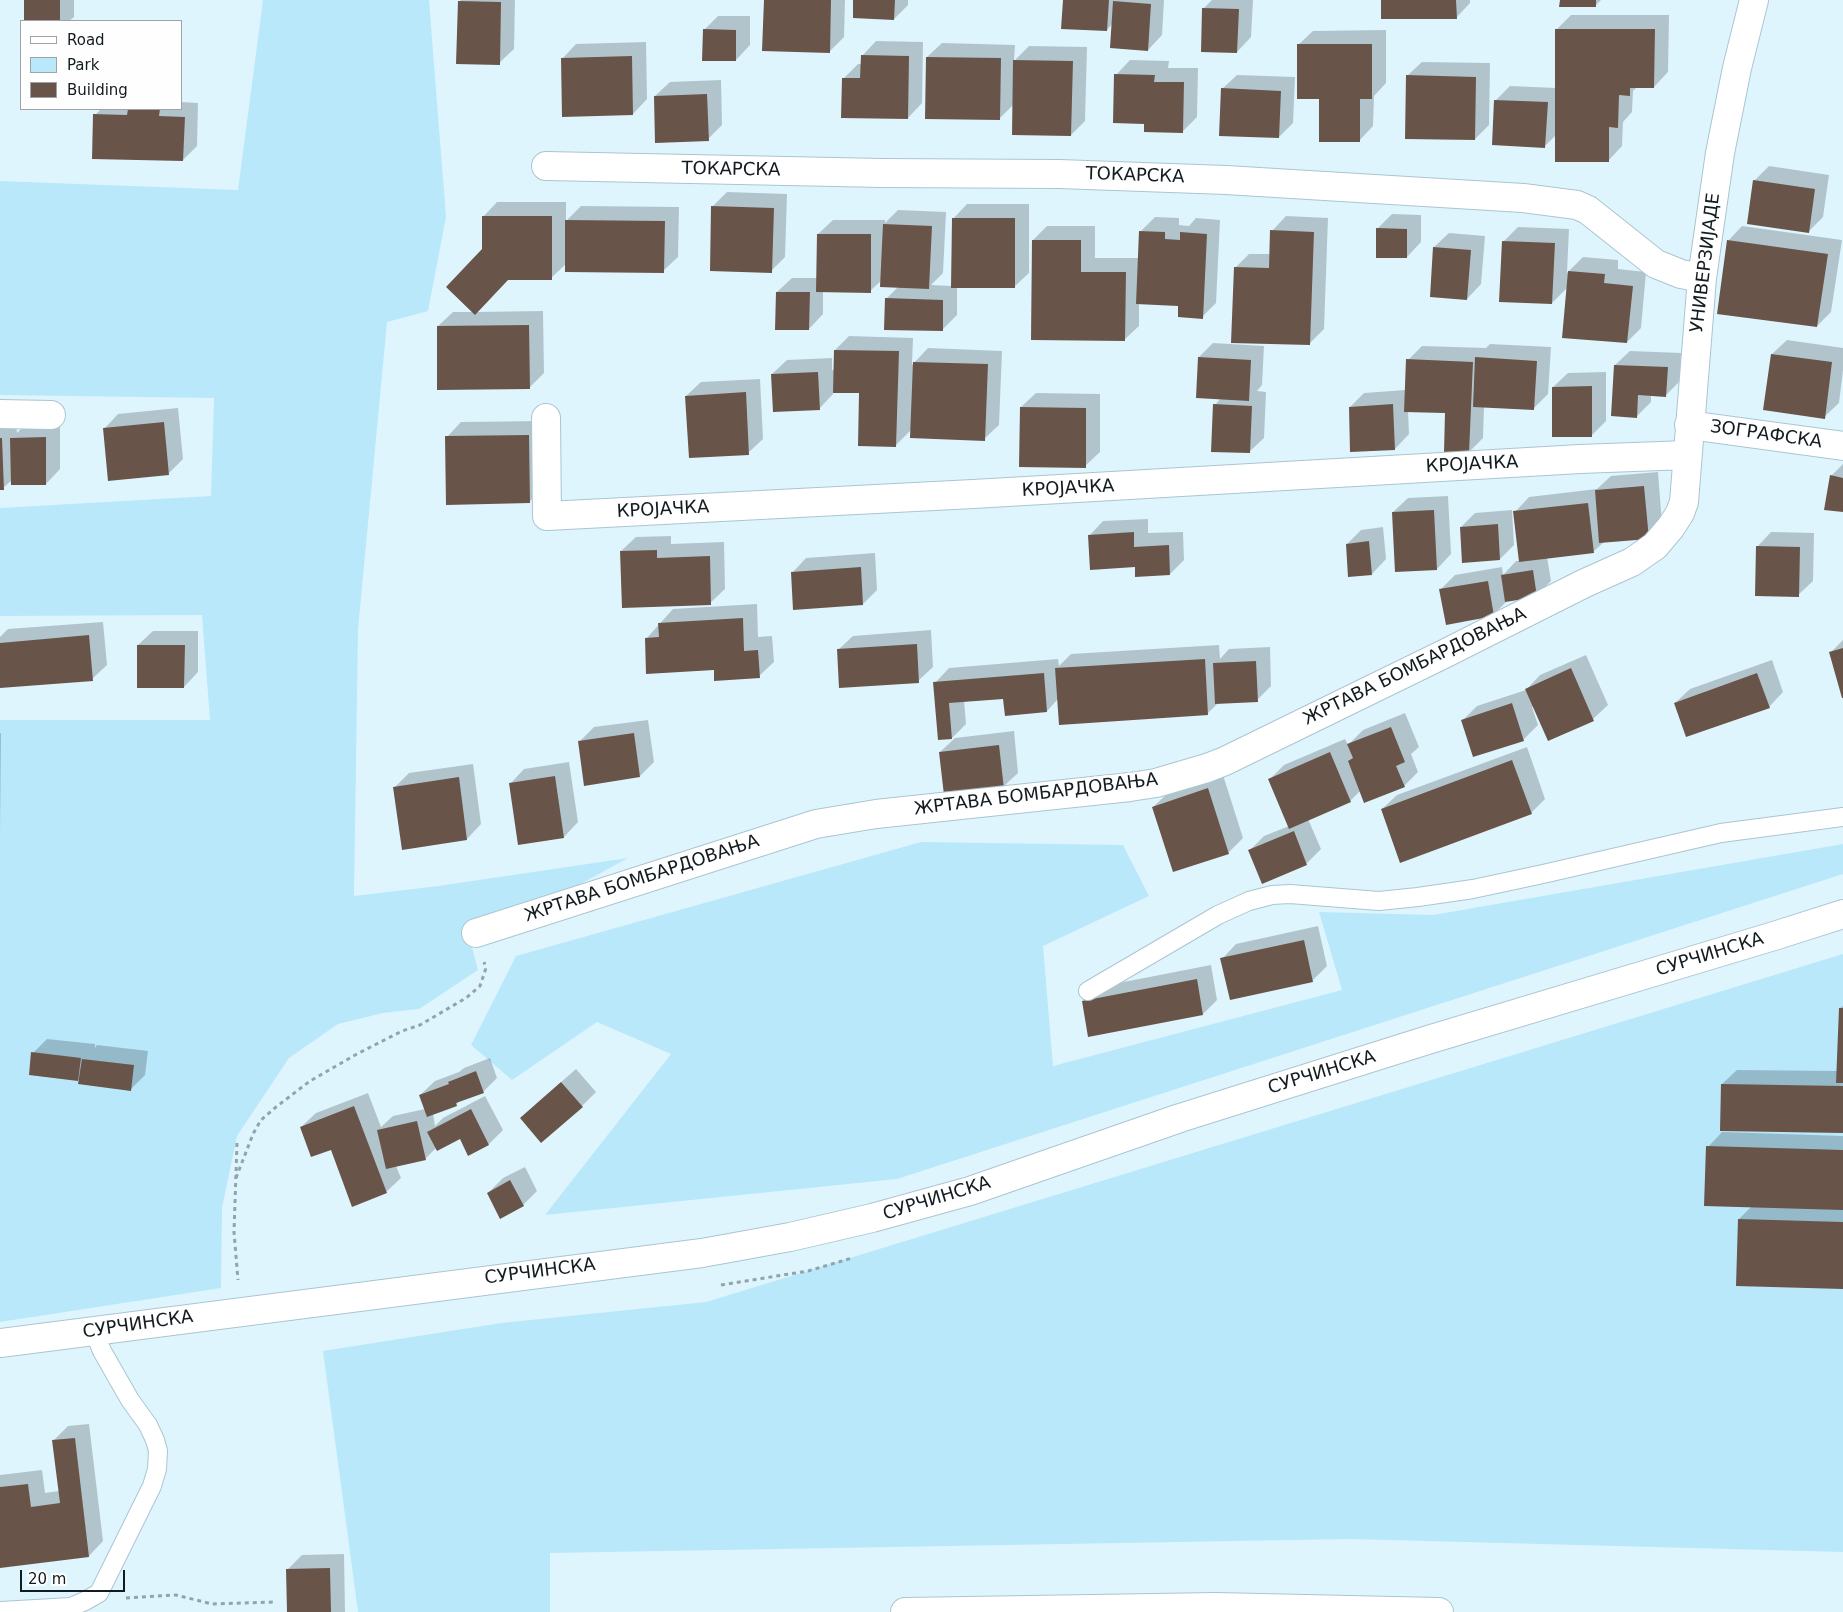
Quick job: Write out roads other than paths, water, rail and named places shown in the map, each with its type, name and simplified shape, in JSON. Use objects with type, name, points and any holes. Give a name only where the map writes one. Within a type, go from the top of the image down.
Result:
[{"type":"street","name":"УНИВЕРЗИЈАДЕ","points":[[1672,527],[1680,513],[1686,491],[1689,425],[1702,278],[1720,153],[1736,68],[1754,0]]},
{"type":"street","name":"ТОКАРСКА","points":[[546,166],[882,173],[1059,174],[1235,180],[1523,198],[1577,205],[1588,210],[1656,264],[1680,274],[1702,278]]},
{"type":"street","points":[[0,414],[51,415]]},
{"type":"street","name":"КРОЈАЧКА","points":[[546,418],[547,516],[1687,455]]},
{"type":"street","name":"ЗОГРАФСКА","points":[[1689,425],[1843,446]]},
{"type":"street","name":"ЖРТАВА БОМБАРДОВАЊА","points":[[476,933],[816,824],[876,814],[1130,787],[1156,783],[1207,768],[1444,654],[1585,583],[1632,562],[1655,546],[1672,527]]},
{"type":"street","name":"СУРЧИНСКА","points":[[0,1343],[702,1253],[790,1237],[872,1218],[970,1191],[1180,1118],[1394,1050],[1843,914]]},
{"type":"street","points":[[905,1612],[1257,1610],[1438,1612]]},
{"type":"lane","points":[[1088,991],[1218,915],[1249,901],[1272,895],[1290,894],[1370,901],[1418,897],[1473,889],[1526,878],[1721,833],[1843,817]]},
{"type":"lane","points":[[0,1611],[71,1607],[85,1602],[102,1589],[152,1486],[157,1469],[158,1452],[156,1440],[109,1364],[94,1331]]}]
